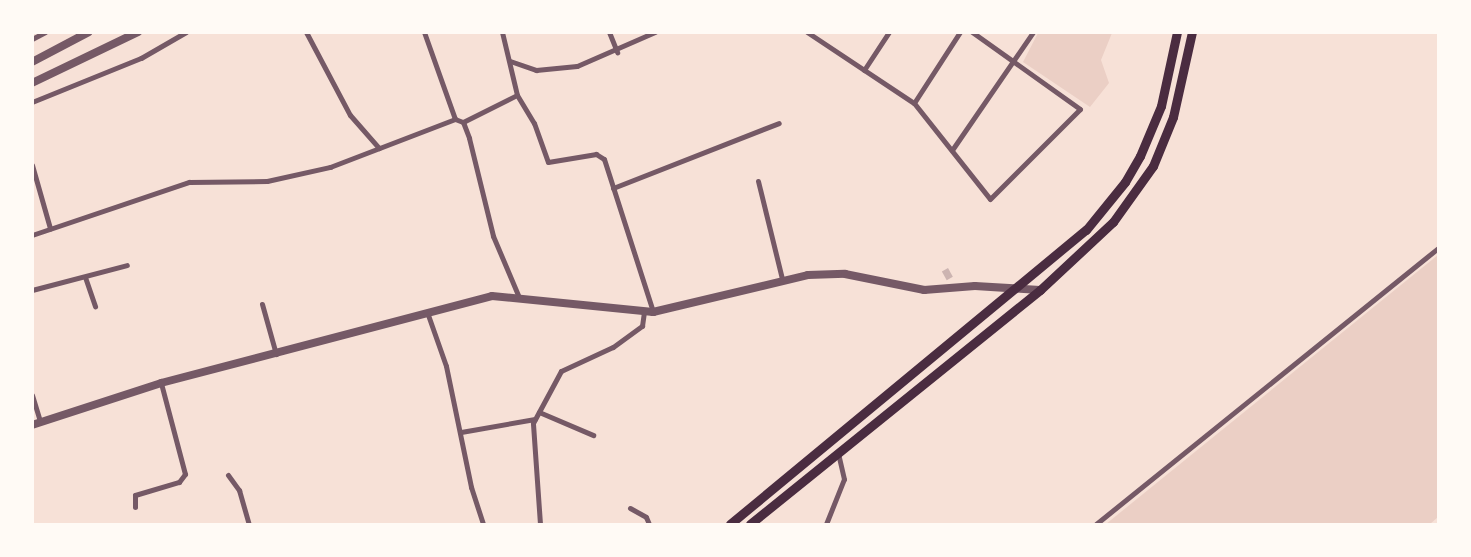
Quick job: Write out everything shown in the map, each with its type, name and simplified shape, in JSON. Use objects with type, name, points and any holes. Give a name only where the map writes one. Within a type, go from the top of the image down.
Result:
[{"type":"main road","points":[[730,524],[1021,287],[1086,230],[1125,182],[1161,106],[1177,32]]},
{"type":"main road","points":[[750,524],[1040,290],[1113,222],[1153,166],[1173,117],[1192,32]]},
{"type":"street","points":[[32,40],[45,32]]},
{"type":"street","points":[[32,62],[89,32]]},
{"type":"street","points":[[32,83],[138,32]]},
{"type":"street","points":[[32,102],[141,58],[186,32]]},
{"type":"street","points":[[306,32],[350,115],[379,148]]},
{"type":"street","points":[[424,32],[454,119]]},
{"type":"street","points":[[502,32],[517,95],[534,122],[548,162],[596,154],[604,159],[653,312]]},
{"type":"street","points":[[609,32],[617,52]]},
{"type":"street","points":[[807,32],[914,103],[990,199],[1080,109],[972,32]]},
{"type":"street","points":[[815,38],[819,32]]},
{"type":"street","points":[[864,70],[889,32]]},
{"type":"street","points":[[914,103],[960,32]]},
{"type":"street","points":[[952,150],[1033,32]]},
{"type":"street","points":[[510,61],[536,70],[555,68],[617,52],[651,34]]},
{"type":"street","points":[[32,235],[189,182],[267,181],[330,167],[454,119],[463,122],[517,95]]},
{"type":"street","points":[[463,122],[493,236],[518,295]]},
{"type":"street","points":[[613,188],[779,123]]},
{"type":"street","points":[[32,165],[50,228]]},
{"type":"street","points":[[758,182],[782,279]]},
{"type":"street","points":[[1096,524],[1438,248]]},
{"type":"street","points":[[32,290],[127,265]]},
{"type":"street","points":[[32,395],[36,424],[161,384],[276,354],[427,311],[492,296],[518,295],[601,310],[653,312],[782,279],[845,274],[924,290],[1021,287],[1040,290]]},
{"type":"street","points":[[85,277],[95,306]]},
{"type":"street","points":[[262,304],[276,354]]},
{"type":"street","points":[[427,311],[446,366],[471,487],[483,524]]},
{"type":"street","points":[[540,524],[535,419],[561,371],[612,347],[642,326],[644,312]]},
{"type":"street","points":[[135,507],[135,495],[179,482],[185,474],[161,384]]},
{"type":"street","points":[[539,412],[593,435]]},
{"type":"street","points":[[461,432],[535,419]]},
{"type":"street","points":[[826,524],[844,478],[843,459],[838,453]]},
{"type":"street","points":[[228,475],[239,490],[249,524]]},
{"type":"street","points":[[630,508],[649,524]]},
{"type":"shaded area","points":[[1038,33],[1112,33],[1101,60],[1109,83],[1090,107],[1023,62]]},
{"type":"shaded area","points":[[1438,255],[1438,517],[1430,524],[1106,524]]},
{"type":"building","points":[[948,268],[953,277],[947,280],[942,271]]}]
